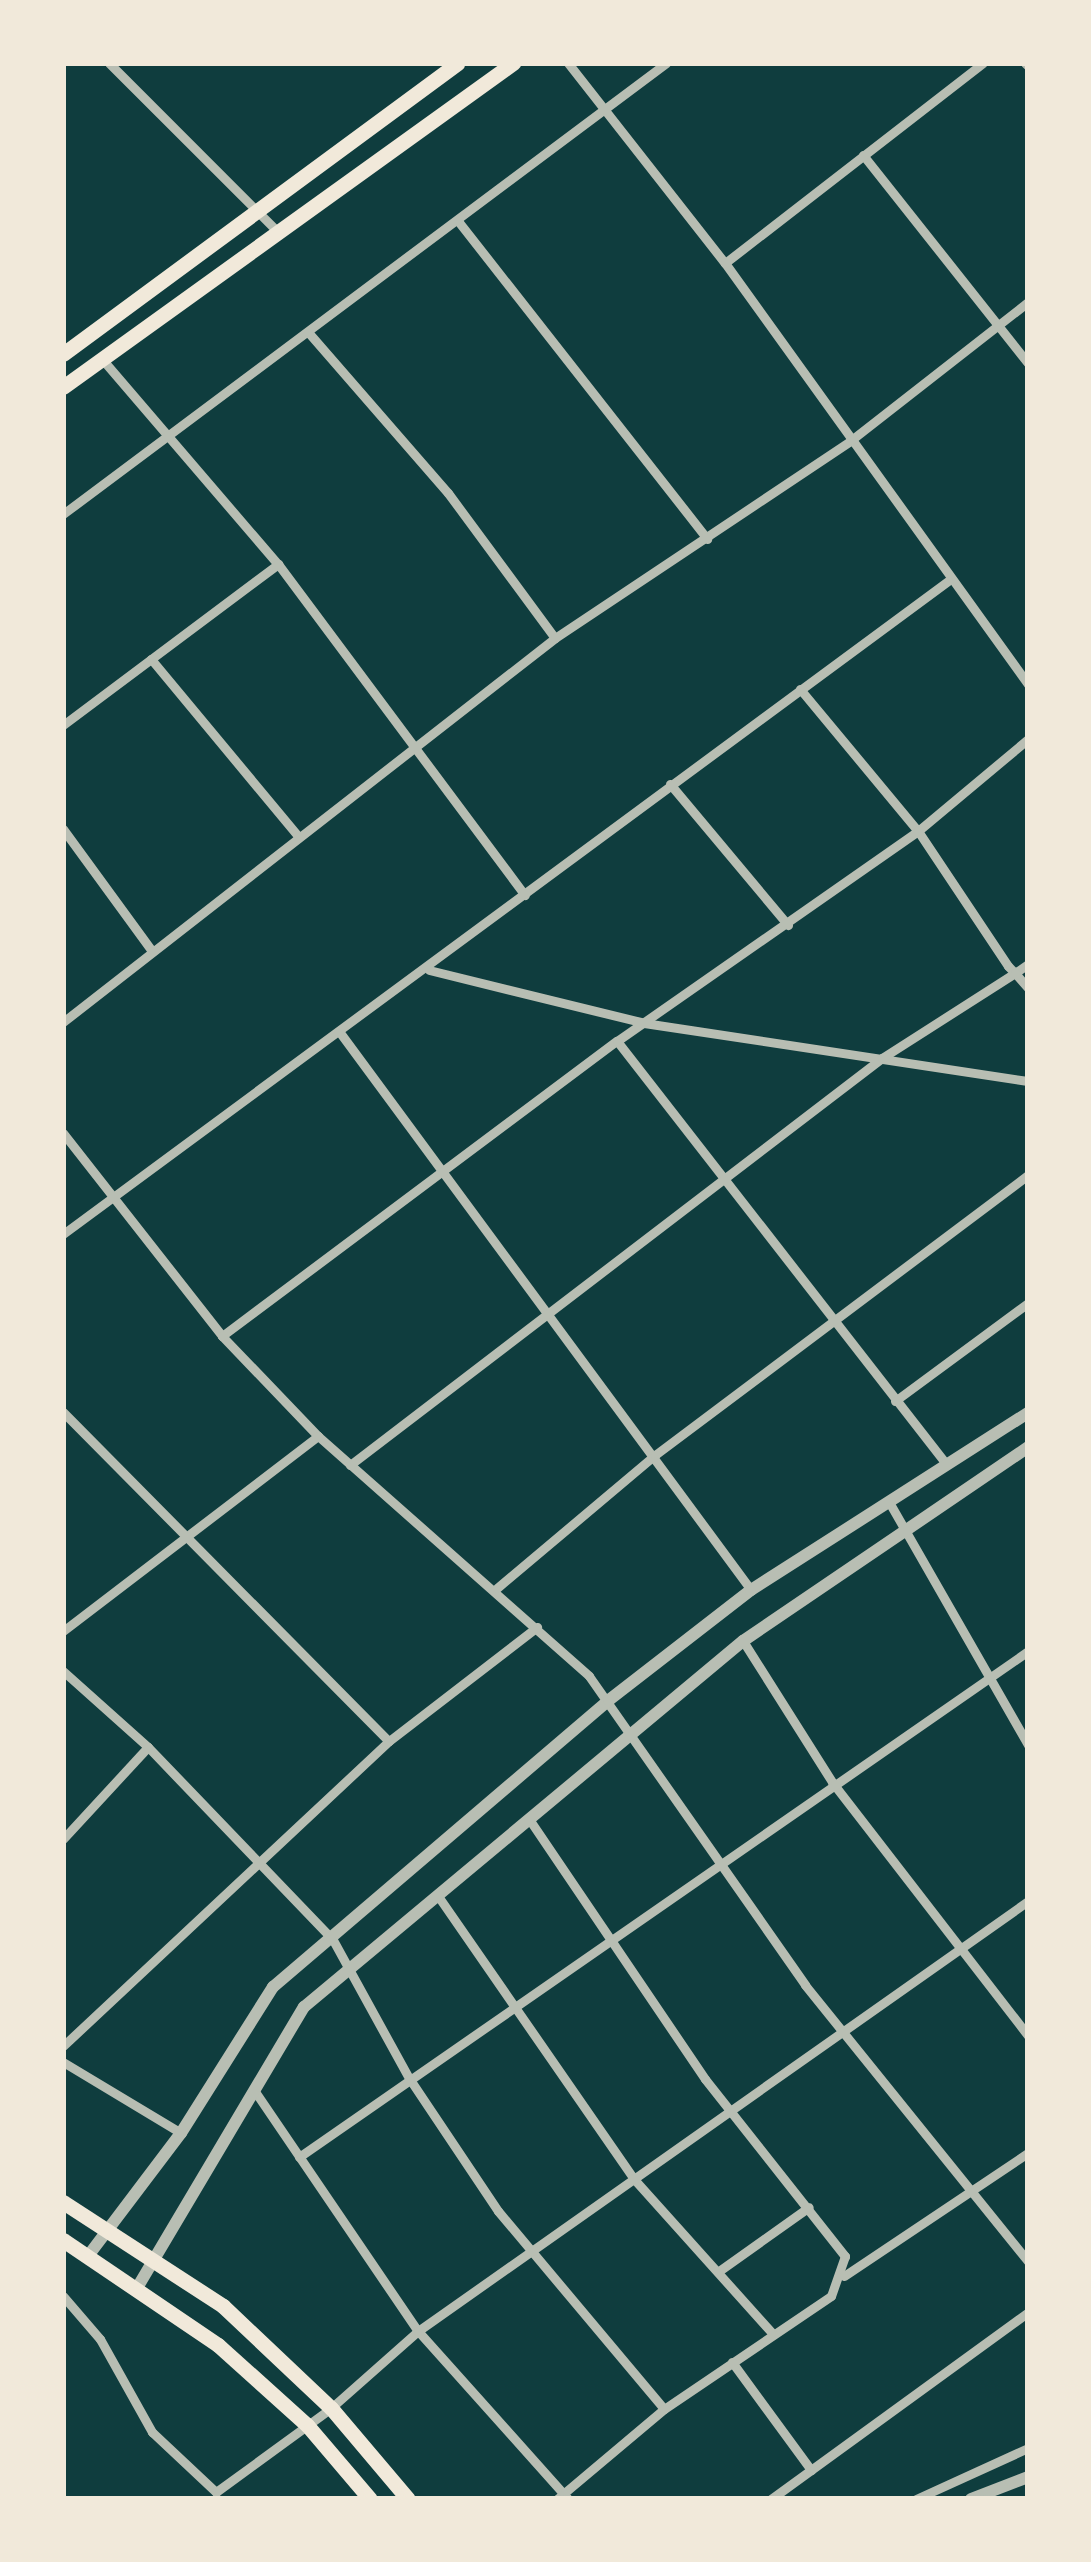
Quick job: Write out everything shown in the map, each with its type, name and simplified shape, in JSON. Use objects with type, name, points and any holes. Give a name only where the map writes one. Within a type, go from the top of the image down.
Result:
[{"type":"main road","points":[[66,346],[259,214],[457,63]]},
{"type":"main road","points":[[63,387],[513,63]]},
{"type":"main road","points":[[63,2202],[224,2306],[332,2408],[408,2499]]},
{"type":"main road","points":[[63,2240],[218,2345],[307,2425],[370,2499]]},
{"type":"street","points":[[109,63],[278,232]]},
{"type":"street","points":[[568,63],[725,263],[948,581],[1028,684]]},
{"type":"street","points":[[63,514],[666,63]]},
{"type":"street","points":[[725,263],[982,63]]},
{"type":"street","points":[[863,155],[1028,363]]},
{"type":"street","points":[[458,221],[707,538]]},
{"type":"street","points":[[63,1022],[555,638],[850,441],[1028,302]]},
{"type":"street","points":[[308,332],[448,493],[555,638]]},
{"type":"street","points":[[102,359],[172,433],[278,564],[410,749],[525,895]]},
{"type":"street","points":[[63,725],[278,564]]},
{"type":"street","points":[[63,1234],[429,970],[670,784],[948,581]]},
{"type":"street","points":[[151,659],[297,835]]},
{"type":"street","points":[[800,689],[918,831],[1028,988]]},
{"type":"street","points":[[222,1336],[617,1042],[918,831],[1028,739]]},
{"type":"street","points":[[670,784],[788,926]]},
{"type":"street","points":[[63,829],[152,951]]},
{"type":"street","points":[[350,1465],[882,1058],[1028,964]]},
{"type":"street","points":[[429,970],[644,1023],[1028,1081]]},
{"type":"street","points":[[341,1034],[544,1316],[655,1455],[751,1590]]},
{"type":"street","points":[[617,1042],[838,1320],[947,1466]]},
{"type":"street","points":[[63,1133],[222,1336],[318,1436],[496,1588],[609,1700],[713,1862],[841,2031],[1028,2261]]},
{"type":"street","points":[[496,1588],[655,1455],[1028,1174]]},
{"type":"street","points":[[896,1401],[1028,1303]]},
{"type":"street","points":[[63,1412],[388,1741]]},
{"type":"street","points":[[88,2256],[181,2133],[258,2003],[609,1700],[751,1590],[1028,1413]]},
{"type":"street","points":[[63,1631],[318,1436]]},
{"type":"street","points":[[137,2288],[288,2025],[629,1732],[743,1641],[903,1526],[1028,1447]]},
{"type":"street","points":[[889,1502],[1028,1745]]},
{"type":"street","points":[[63,2046],[388,1741],[536,1627]]},
{"type":"street","points":[[743,1641],[832,1782],[964,1946],[1028,2036]]},
{"type":"street","points":[[299,2157],[713,1862],[1028,1651]]},
{"type":"street","points":[[63,1671],[148,1748],[333,1940],[410,2078],[530,2254],[664,2409]]},
{"type":"street","points":[[63,1839],[148,1748]]},
{"type":"street","points":[[529,1819],[728,2109],[845,2256],[844,2276]]},
{"type":"street","points":[[438,1896],[508,2007],[633,2178],[773,2334]]},
{"type":"street","points":[[63,2296],[100,2339],[152,2432],[219,2497],[332,2408],[418,2331],[1028,1901]]},
{"type":"street","points":[[63,2062],[181,2133]]},
{"type":"street","points":[[251,2086],[418,2331],[563,2497],[664,2409],[831,2296],[844,2276],[1028,2153]]},
{"type":"street","points":[[719,2271],[809,2206]]},
{"type":"street","points":[[770,2499],[1028,2312]]},
{"type":"street","points":[[732,2362],[812,2470]]},
{"type":"street","points":[[916,2499],[1028,2448]]},
{"type":"street","points":[[971,2499],[1028,2477]]}]
